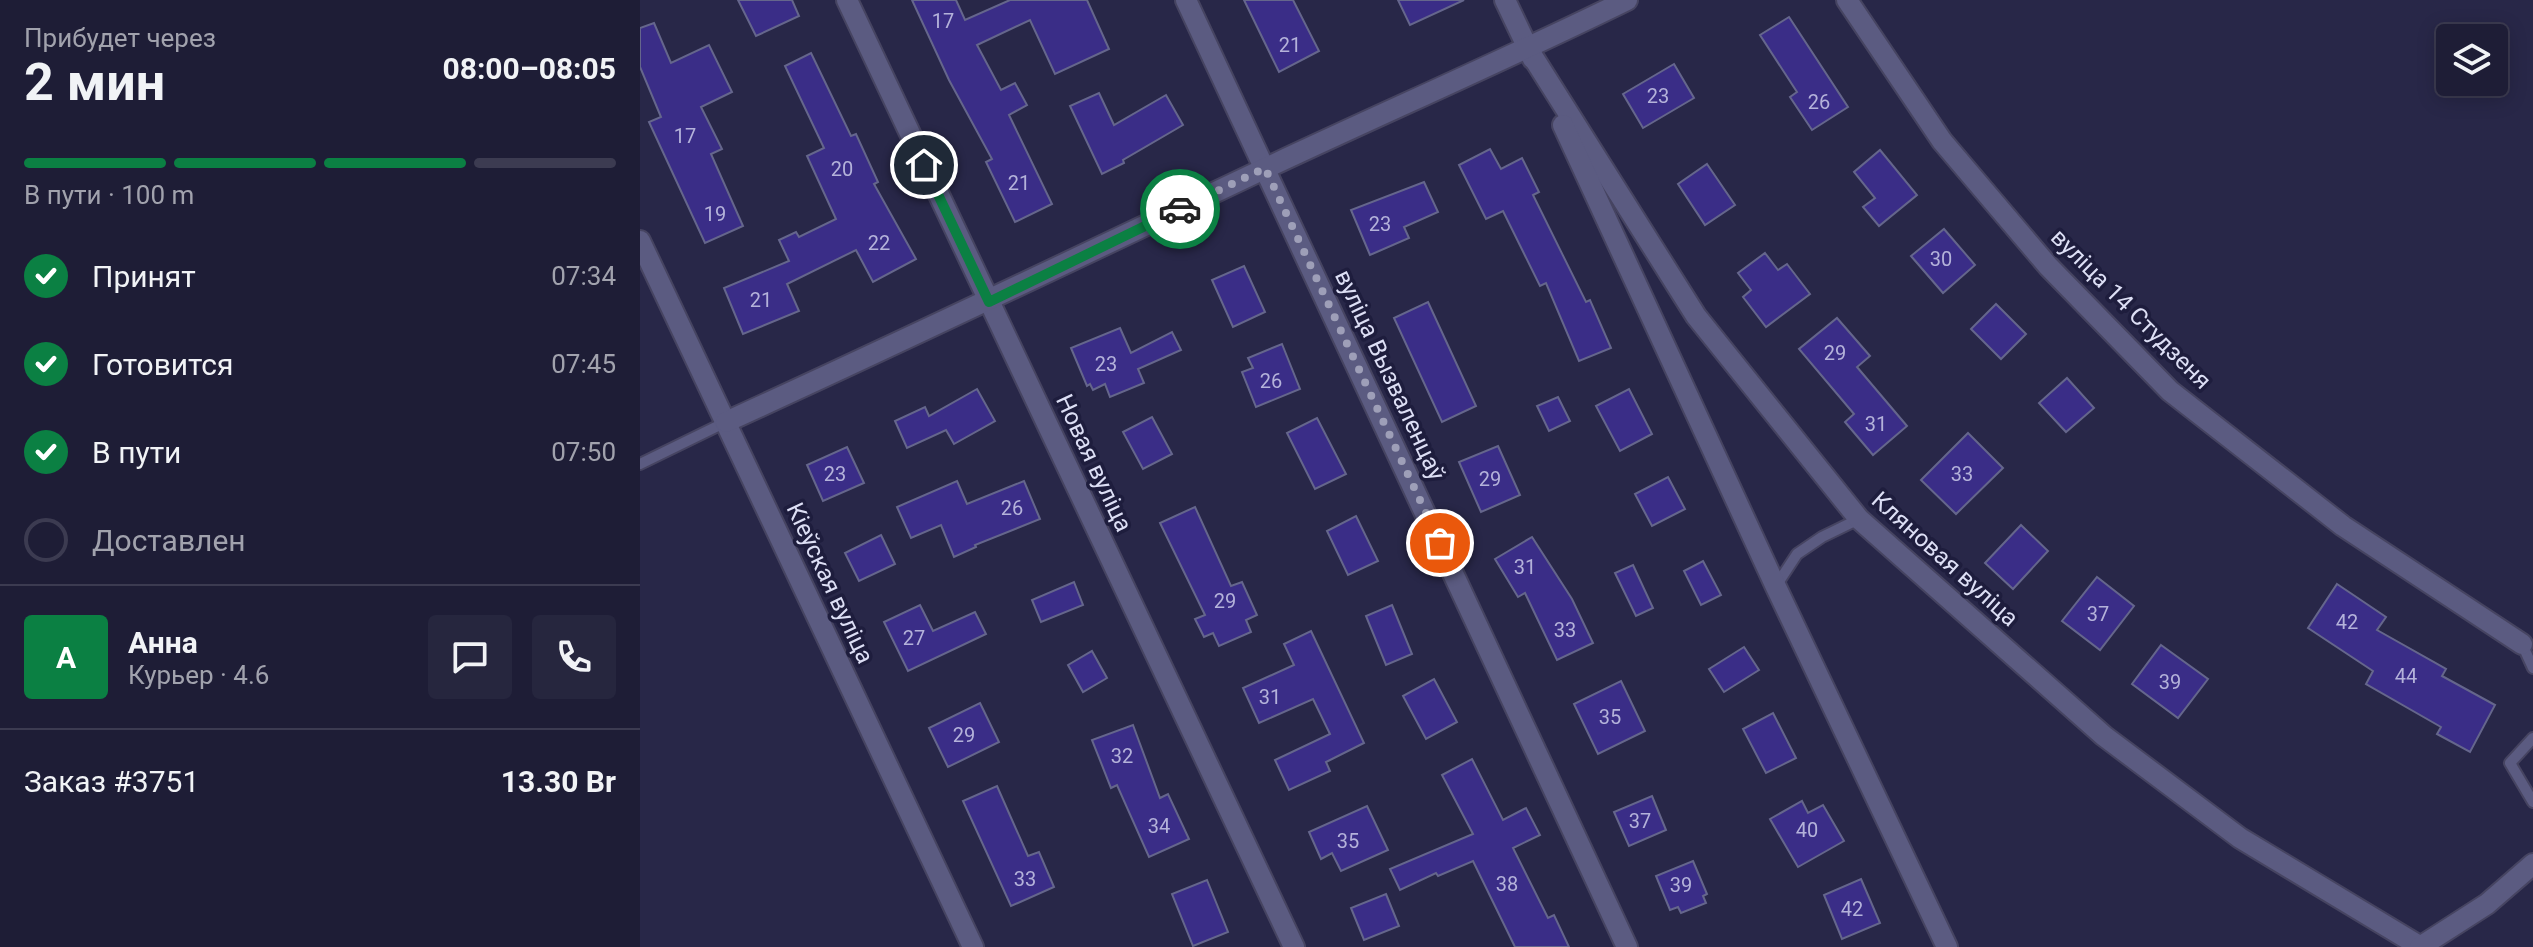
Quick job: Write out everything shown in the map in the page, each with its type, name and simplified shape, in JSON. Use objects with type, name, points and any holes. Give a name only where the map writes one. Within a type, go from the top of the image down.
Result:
[{"type":"street","name":"Новая вуліца","points":[[847,0],[1294,947]]},
{"type":"street","name":"вуліца Вызваленцаў","points":[[1186,0],[1627,947]]},
{"type":"street","name":"Кляновая вуліца","points":[[1505,0],[1776,587],[1947,947]]},
{"type":"street","points":[[726,422],[989,302],[1265,168],[1528,49],[1627,0]]},
{"type":"street","name":"вуліца 14 Студзеня","points":[[1847,0],[1942,141],[2048,266],[2170,391],[2343,526],[2522,644]]},
{"type":"street","name":"Кляновая вуліца","points":[[1528,49],[1696,316],[1859,519],[2104,736],[2240,838],[2421,947]]},
{"type":"street","name":"Кіеўская вуліца","points":[[640,241],[973,947]]},
{"type":"street","points":[[2421,947],[2487,904],[2533,864]]},
{"type":"lane","points":[[640,464],[726,422]]},
{"type":"lane","points":[[1776,587],[1797,554],[1822,537],[1859,519]]},
{"type":"lane","points":[[2522,644],[2533,668]]},
{"type":"lane","points":[[2533,738],[2510,763],[2533,802]]},
{"type":"building","points":[[738,0],[792,0],[799,16],[756,36]]},
{"type":"building","points":[[912,0],[956,0],[965,20],[1010,0],[1087,0],[1109,49],[1055,74],[1030,20],[977,45],[1001,90],[1015,83],[1027,105],[1009,115],[1052,204],[1015,222],[986,162],[992,159],[949,80]]},
{"type":"building","points":[[1244,0],[1293,0],[1319,51],[1279,72]]},
{"type":"building","points":[[1398,0],[1464,0],[1410,25]]},
{"type":"building","points":[[1789,17],[1848,107],[1812,130],[1790,97],[1797,92],[1760,35]]},
{"type":"building","points":[[654,23],[671,63],[709,45],[732,92],[701,107],[722,149],[711,154],[743,226],[705,243],[649,122],[661,117],[640,67],[640,28]]},
{"type":"building","points":[[811,53],[851,136],[856,134],[878,182],[874,184],[916,259],[873,282],[856,250],[787,284],[799,311],[743,334],[724,288],[789,261],[779,240],[796,232],[799,237],[836,219],[807,156],[824,148],[785,66]]},
{"type":"building","points":[[1674,64],[1694,98],[1643,128],[1623,94]]},
{"type":"building","points":[[1099,93],[1114,125],[1166,95],[1183,125],[1102,174],[1070,106]]},
{"type":"building","points":[[1490,149],[1501,169],[1522,158],[1539,192],[1533,195],[1586,302],[1590,300],[1611,348],[1579,361],[1546,283],[1540,286],[1503,211],[1486,219],[1459,165]]},
{"type":"building","points":[[1880,150],[1917,195],[1879,226],[1863,207],[1875,198],[1854,172]]},
{"type":"building","points":[[1707,164],[1735,205],[1705,225],[1678,184]]},
{"type":"building","points":[[1424,182],[1438,212],[1404,227],[1409,238],[1370,255],[1351,210]]},
{"type":"building","points":[[1944,229],[1975,265],[1943,293],[1911,256]]},
{"type":"building","points":[[1765,253],[1778,270],[1787,264],[1810,294],[1766,327],[1743,297],[1751,290],[1738,273]]},
{"type":"building","points":[[1244,266],[1265,312],[1233,327],[1212,280]]},
{"type":"building","points":[[1428,302],[1476,406],[1442,422],[1394,318]]},
{"type":"building","points":[[1996,304],[2026,334],[2001,359],[1971,329]]},
{"type":"building","points":[[1837,318],[1870,356],[1857,367],[1907,426],[1873,455],[1845,422],[1854,414],[1799,349]]},
{"type":"building","points":[[1120,328],[1131,353],[1172,332],[1181,350],[1138,369],[1144,383],[1110,397],[1105,384],[1093,390],[1090,384],[1087,386],[1071,348]]},
{"type":"building","points":[[1282,344],[1300,389],[1256,407],[1242,372],[1253,368],[1248,358]]},
{"type":"building","points":[[2067,378],[2094,408],[2066,432],[2039,403]]},
{"type":"building","points":[[977,389],[995,421],[954,444],[946,430],[907,448],[895,421],[925,407],[929,416]]},
{"type":"building","points":[[1629,389],[1652,434],[1620,451],[1596,406]]},
{"type":"building","points":[[1558,397],[1570,421],[1549,431],[1537,406]]},
{"type":"building","points":[[1152,417],[1172,454],[1143,469],[1123,432]]},
{"type":"building","points":[[1317,418],[1346,474],[1315,489],[1287,433]]},
{"type":"building","points":[[1968,433],[2003,468],[1956,514],[1921,480]]},
{"type":"building","points":[[1498,446],[1520,495],[1481,512],[1459,462]]},
{"type":"building","points":[[847,447],[864,483],[823,501],[807,465]]},
{"type":"building","points":[[1668,477],[1685,509],[1652,526],[1635,494]]},
{"type":"building","points":[[957,481],[967,504],[1024,481],[1040,519],[975,545],[954,557],[941,525],[911,538],[897,507]]},
{"type":"building","points":[[1195,507],[1231,586],[1242,582],[1257,615],[1246,620],[1251,632],[1219,646],[1213,633],[1204,637],[1195,619],[1205,615],[1160,523]]},
{"type":"building","points":[[1356,516],[1378,561],[1348,575],[1327,531]]},
{"type":"building","points":[[2021,525],[2048,551],[2013,589],[1985,563]]},
{"type":"building","points":[[881,535],[895,564],[859,581],[845,553]]},
{"type":"building","points":[[1532,537],[1572,599],[1593,643],[1557,660],[1525,593],[1518,597],[1495,559]]},
{"type":"building","points":[[1703,561],[1721,595],[1701,605],[1684,571]]},
{"type":"building","points":[[1633,565],[1653,608],[1636,616],[1615,573]]},
{"type":"building","points":[[2097,577],[2134,606],[2100,650],[2062,621]]},
{"type":"building","points":[[1074,582],[1083,605],[1041,622],[1032,600]]},
{"type":"building","points":[[2337,584],[2386,617],[2377,630],[2446,669],[2442,676],[2495,705],[2470,752],[2437,734],[2441,727],[2366,684],[2373,671],[2308,628]]},
{"type":"building","points":[[920,605],[933,631],[975,612],[986,634],[908,671],[884,622]]},
{"type":"building","points":[[1392,605],[1412,654],[1386,665],[1366,616]]},
{"type":"building","points":[[1311,631],[1364,743],[1326,762],[1330,771],[1289,790],[1275,760],[1330,734],[1313,699],[1259,723],[1243,688],[1294,665],[1284,644]]},
{"type":"building","points":[[2161,645],[2208,679],[2178,718],[2132,684]]},
{"type":"building","points":[[1744,647],[1759,670],[1724,692],[1709,669]]},
{"type":"building","points":[[1092,651],[1107,678],[1083,692],[1068,665]]},
{"type":"building","points":[[1434,679],[1457,722],[1426,739],[1403,696]]},
{"type":"building","points":[[1621,681],[1645,731],[1598,754],[1574,704]]},
{"type":"building","points":[[980,703],[999,742],[948,767],[929,728]]},
{"type":"building","points":[[1773,713],[1796,758],[1766,773],[1743,729]]},
{"type":"building","points":[[1133,725],[1160,798],[1168,794],[1189,839],[1149,857],[1117,785],[1111,788],[1092,740]]},
{"type":"building","points":[[1472,759],[1503,820],[1526,808],[1540,835],[1513,848],[1548,918],[1554,915],[1569,947],[1515,947],[1473,861],[1438,876],[1436,873],[1400,890],[1390,869],[1473,834],[1442,775]]},
{"type":"building","points":[[997,786],[1028,856],[1039,852],[1054,887],[1011,906],[963,801]]},
{"type":"building","points":[[1652,796],[1666,830],[1629,846],[1614,812]]},
{"type":"building","points":[[1802,801],[1808,813],[1823,805],[1844,841],[1798,867],[1770,819]]},
{"type":"building","points":[[1367,806],[1388,850],[1341,871],[1332,853],[1321,859],[1309,832]]},
{"type":"building","points":[[1693,861],[1707,894],[1703,896],[1706,903],[1681,913],[1678,907],[1670,910],[1656,876]]},
{"type":"building","points":[[1861,879],[1880,923],[1842,939],[1824,895]]},
{"type":"building","points":[[1207,880],[1228,932],[1193,946],[1172,894]]},
{"type":"building","points":[[1386,894],[1399,926],[1364,940],[1351,908]]},
{"type":"way so far","points":[[1180,209],[1265,168],[1440,543]]},
{"type":"route","points":[[924,165],[989,302],[1180,209]]}]
